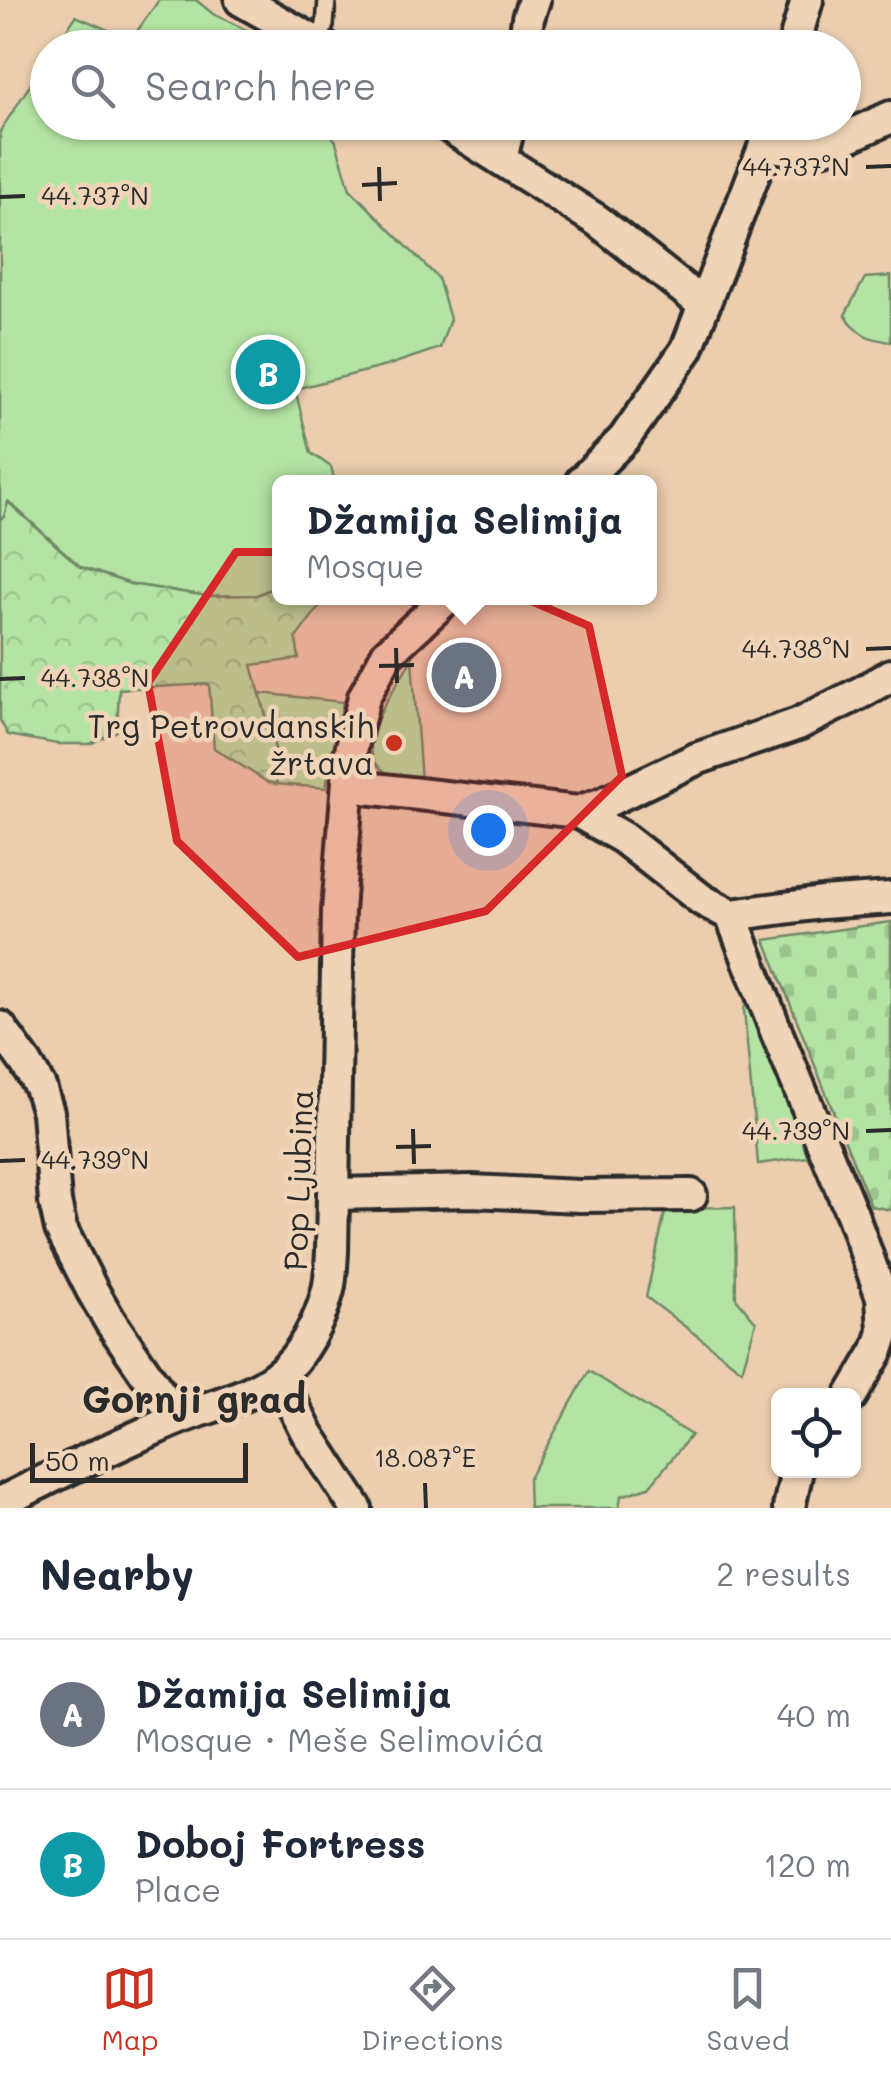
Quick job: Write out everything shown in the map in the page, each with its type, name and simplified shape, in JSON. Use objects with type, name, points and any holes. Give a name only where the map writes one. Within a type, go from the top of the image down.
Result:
[{"type":"street","points":[[241,0],[295,30]]},
{"type":"street","points":[[526,30],[534,0]]},
{"type":"street","points":[[798,30],[807,0]]},
{"type":"street","points":[[861,131],[891,117]]},
{"type":"street","points":[[472,140],[598,221],[704,305]]},
{"type":"street","points":[[501,158],[506,140]]},
{"type":"street","points":[[588,475],[624,438],[687,349],[767,140]]},
{"type":"street","points":[[780,140],[798,150],[825,147],[840,140]]},
{"type":"street","name":"Pop Ljubina","points":[[0,1503],[176,1419],[246,1394],[278,1375],[314,1326],[328,1292],[332,1252],[338,911],[350,755],[364,697],[387,654],[439,605]]},
{"type":"street","points":[[578,812],[696,760],[798,724],[891,675]]},
{"type":"street","points":[[862,692],[891,709]]},
{"type":"street","points":[[348,786],[578,812],[624,838],[702,900],[731,915],[822,902],[891,898]]},
{"type":"street","points":[[731,915],[882,1297],[884,1332],[856,1388]]},
{"type":"street","points":[[0,1027],[40,1087],[48,1112],[55,1202],[62,1229],[110,1321],[176,1419]]},
{"type":"street","points":[[334,1194],[691,1195]]},
{"type":"street","points":[[278,1375],[306,1431],[356,1508]]},
{"type":"street","points":[[789,1508],[795,1478]]},
{"type":"lane","points":[[324,30],[326,0]]},
{"type":"highlighted area","points":[[236,552],[420,553],[589,626],[622,776],[486,911],[298,957],[177,841],[148,683]]},
{"type":"green space","points":[[159,0],[196,0],[213,14],[246,30],[138,30]]},
{"type":"green space","points":[[76,16],[108,30],[67,30]]},
{"type":"green space","points":[[30,85],[30,140],[335,140],[350,189],[438,278],[450,319],[440,348],[295,389],[311,453],[331,467],[333,475],[272,475],[272,588],[257,595],[207,596],[131,584],[81,567],[9,502],[0,519],[0,131]]},
{"type":"green space","points":[[891,276],[891,342],[864,335],[845,315],[865,278]]},
{"type":"green space","points":[[8,502],[80,567],[130,584],[207,596],[257,595],[272,588],[272,605],[319,605],[296,638],[299,659],[252,665],[279,764],[276,784],[214,748],[209,684],[119,689],[117,731],[90,744],[57,744],[8,735],[0,720],[0,519]]},
{"type":"green space","points":[[412,659],[421,781],[393,776],[378,765],[371,751],[379,715]]},
{"type":"green space","points":[[260,693],[343,702],[326,788],[276,784],[279,764]]},
{"type":"green space","points":[[891,922],[891,1210],[871,1206],[765,940]]},
{"type":"green space","points":[[748,994],[808,1157],[758,1164],[744,1010]]},
{"type":"green space","points":[[735,1207],[736,1298],[756,1322],[742,1370],[646,1297],[666,1208]]},
{"type":"green space","points":[[589,1371],[691,1435],[649,1487],[621,1496],[619,1508],[529,1508],[528,1480]]},
{"type":"place","name":"Doboj Fortress","points":[[268,372]]},
{"type":"place","name":"Džamija Selimija","points":[[464,675]]},
{"type":"place","name":"Trg Petrovdanskih žrtava","points":[[394,743]]},
{"type":"district","name":"Gornji grad","points":[[194,1398]]}]
